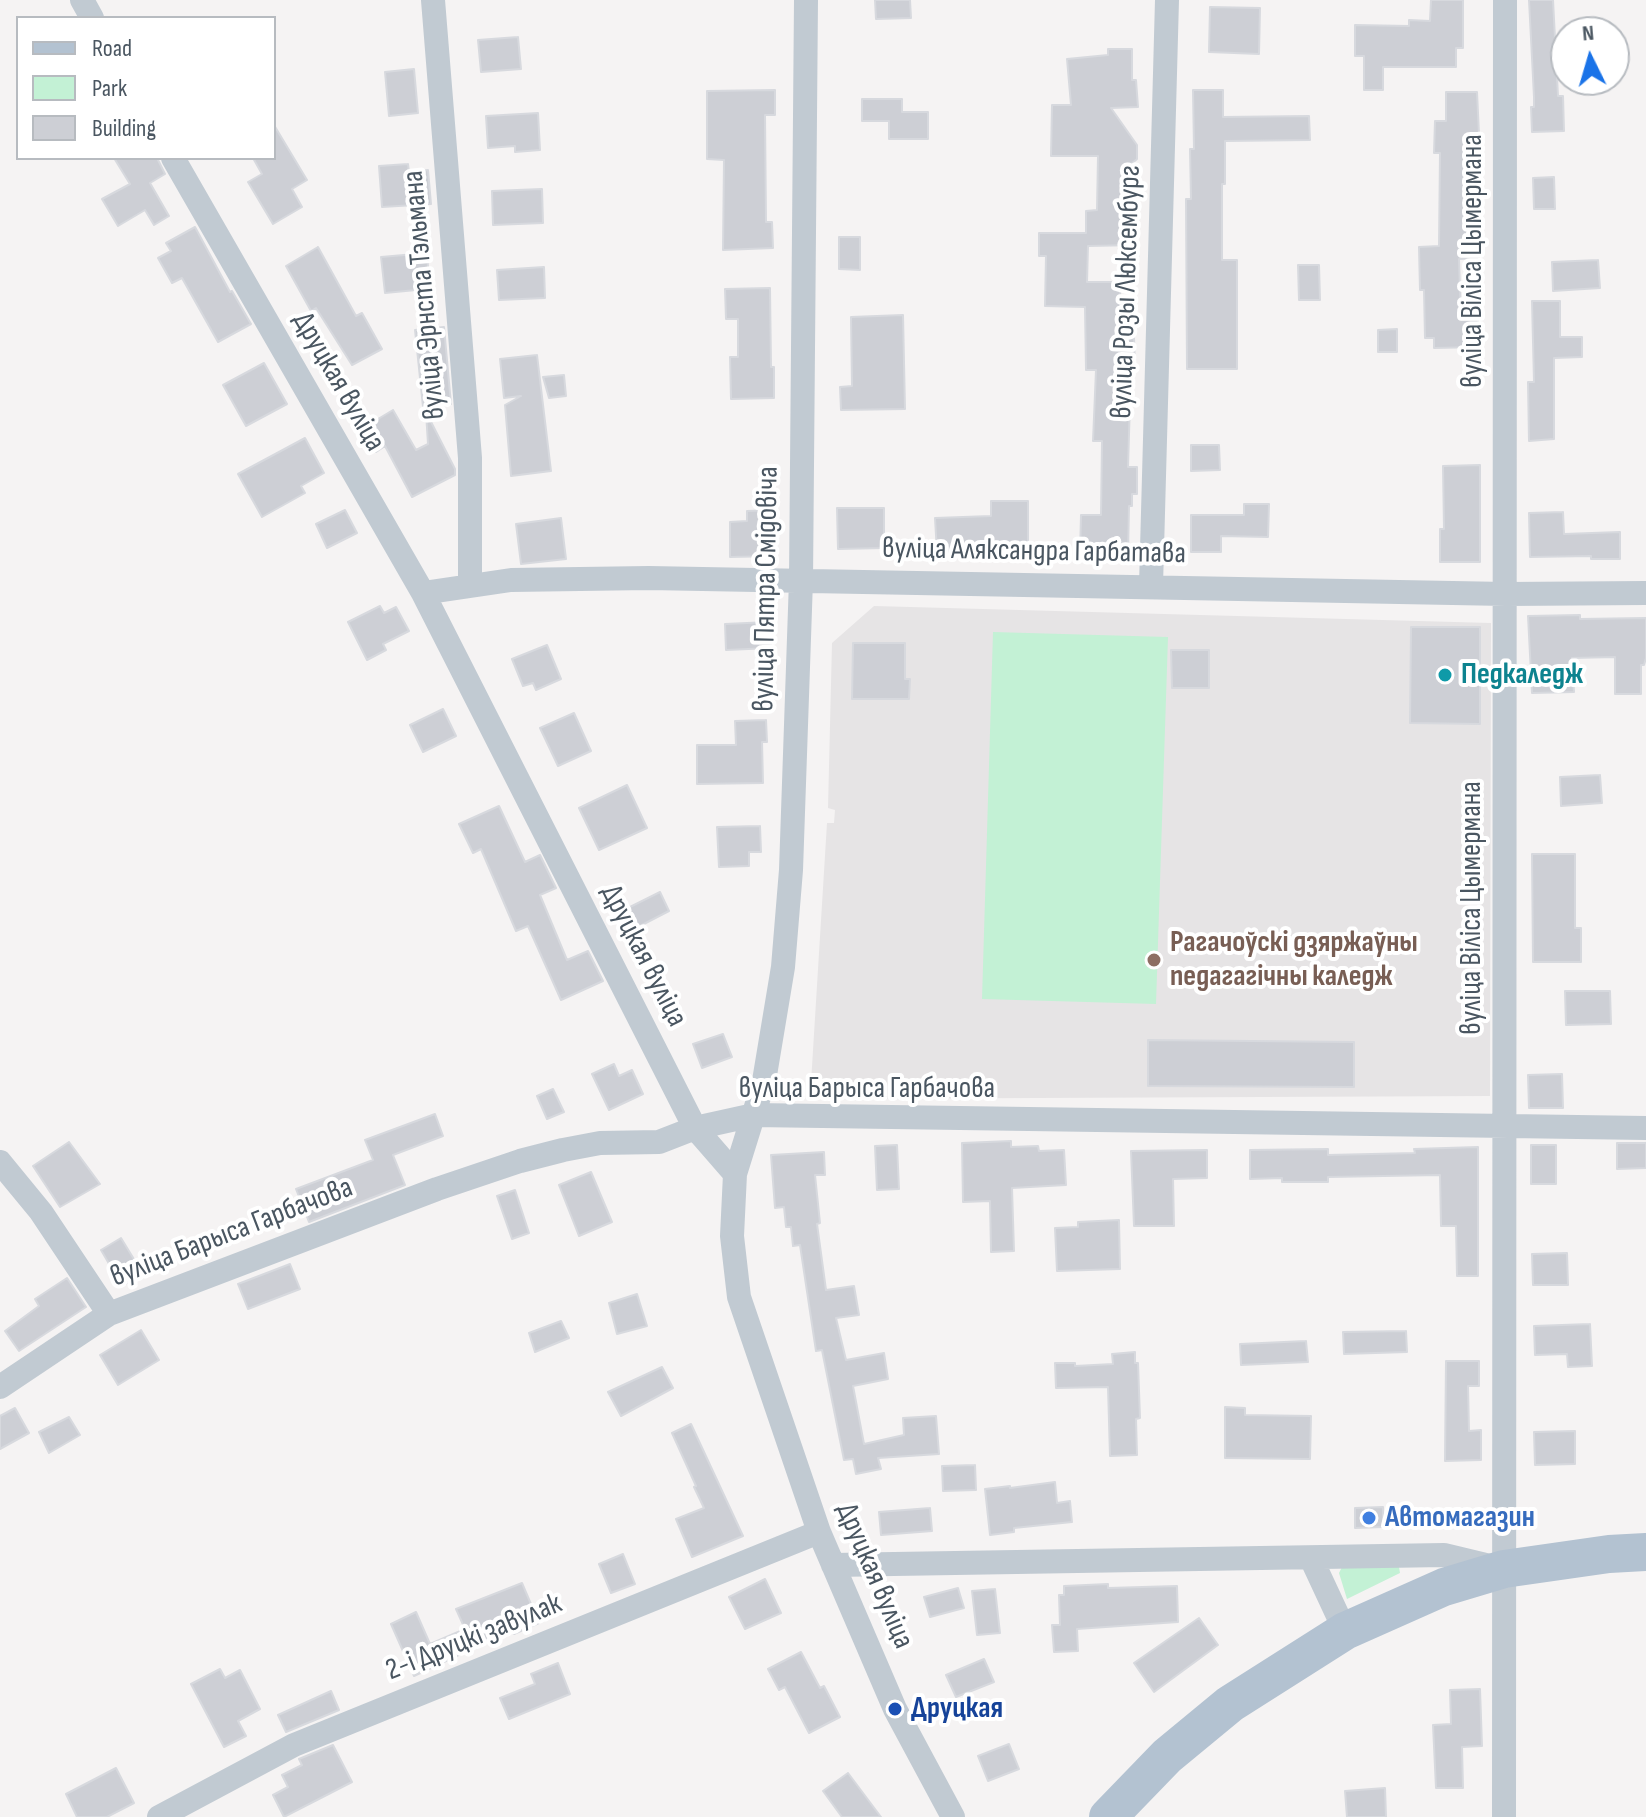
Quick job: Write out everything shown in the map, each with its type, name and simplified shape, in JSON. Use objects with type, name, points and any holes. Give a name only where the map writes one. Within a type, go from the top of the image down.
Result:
[{"type":"main road","points":[[1108,1817],[1167,1756],[1230,1704],[1345,1631],[1444,1587],[1504,1569],[1609,1554],[1646,1552]]},
{"type":"street","name":"вуліца Эрнста Тэльмана","points":[[433,0],[470,458],[470,585]]},
{"type":"street","name":"вуліца Пятра Смідовіча","points":[[735,1174],[764,1081],[783,967],[791,870],[801,580],[806,0]]},
{"type":"street","name":"вуліца Розы Люксембург","points":[[1151,586],[1167,0]]},
{"type":"street","name":"вуліца Віліса Цымермана","points":[[1504,1817],[1505,0]]},
{"type":"street","name":"Друцкая вуліца","points":[[174,160],[423,593],[695,1128],[735,1174],[732,1236],[739,1297],[819,1532],[895,1709],[953,1817]]},
{"type":"street","name":"вуліца Аляксандра Гарбатава","points":[[423,593],[511,580],[553,579],[801,580],[1506,594],[1646,593]]},
{"type":"street","name":"вуліца Барыса Гарбачова","points":[[0,1387],[109,1314],[437,1189],[520,1161],[600,1143],[659,1142],[695,1128],[754,1115],[1646,1128]]},
{"type":"street","points":[[0,1162],[41,1212],[109,1314]]},
{"type":"street","name":"2-і Друцкі завулак","points":[[159,1817],[294,1745],[819,1532]]},
{"type":"street","points":[[833,1565],[1444,1555],[1504,1569]]},
{"type":"street","points":[[1311,1558],[1345,1631]]},
{"type":"shaded area","name":"Рагачоўскі дзяржаўны педагагічны каледж","points":[[874,606],[1491,623],[1490,1096],[810,1099],[827,823],[834,823],[835,810],[828,808],[832,643]]},
{"type":"green space","points":[[993,632],[1168,637],[1156,1004],[982,999]]},
{"type":"green space","points":[[1342,1567],[1399,1567],[1400,1573],[1347,1599],[1339,1573]]},
{"type":"building","points":[[875,0],[910,0],[911,18],[876,19]]},
{"type":"building","points":[[1431,0],[1463,0],[1463,48],[1456,48],[1456,67],[1383,67],[1383,90],[1364,90],[1364,56],[1355,56],[1355,25],[1409,26],[1409,20],[1430,21]]},
{"type":"building","points":[[1529,0],[1553,0],[1554,16],[1550,16],[1550,96],[1563,96],[1564,131],[1532,132],[1531,107],[1534,107]]},
{"type":"building","points":[[1210,7],[1260,8],[1259,54],[1209,52]]},
{"type":"building","points":[[518,37],[521,69],[481,72],[478,40]]},
{"type":"building","points":[[1108,49],[1132,49],[1132,80],[1136,80],[1138,107],[1111,108],[1137,145],[1137,159],[1130,165],[1130,210],[1136,210],[1136,245],[1088,246],[1087,282],[1120,282],[1121,339],[1134,338],[1135,369],[1131,369],[1128,467],[1137,467],[1137,494],[1132,494],[1132,506],[1129,506],[1128,554],[1080,554],[1081,515],[1101,515],[1102,441],[1093,441],[1096,370],[1086,370],[1085,307],[1045,306],[1046,256],[1039,256],[1039,233],[1086,233],[1086,211],[1097,210],[1098,156],[1051,156],[1052,105],[1071,105],[1067,59],[1108,55]]},
{"type":"building","points":[[414,69],[418,113],[389,116],[385,72]]},
{"type":"building","points":[[775,90],[775,115],[765,115],[766,222],[772,222],[773,248],[723,250],[724,160],[707,159],[707,91]]},
{"type":"building","points":[[1193,90],[1223,90],[1223,117],[1309,116],[1310,140],[1225,141],[1222,260],[1237,260],[1237,369],[1187,369],[1186,199],[1191,199]]},
{"type":"building","points":[[1446,92],[1477,92],[1482,197],[1479,258],[1459,259],[1461,319],[1478,319],[1478,347],[1434,348],[1434,338],[1425,338],[1419,247],[1439,246],[1440,153],[1434,153],[1435,121],[1446,121]]},
{"type":"building","points":[[862,99],[902,99],[902,112],[928,112],[928,139],[889,139],[889,121],[862,121]]},
{"type":"building","points":[[538,113],[540,150],[515,152],[515,146],[488,148],[486,116]]},
{"type":"building","points":[[276,128],[307,180],[292,189],[302,207],[273,224],[248,182],[262,174],[254,160],[276,160]]},
{"type":"building","points":[[115,160],[158,160],[165,174],[150,183],[169,216],[154,225],[145,210],[118,226],[102,199],[130,184]]},
{"type":"building","points":[[408,164],[409,172],[428,170],[431,204],[382,207],[379,166]]},
{"type":"building","points":[[1554,177],[1555,209],[1534,209],[1533,178]]},
{"type":"building","points":[[542,189],[543,223],[493,225],[492,191]]},
{"type":"building","points":[[195,227],[251,324],[218,342],[182,278],[172,283],[158,258],[171,251],[166,243]]},
{"type":"building","points":[[839,237],[860,237],[860,270],[839,269]]},
{"type":"building","points":[[318,247],[356,316],[362,313],[382,349],[352,365],[316,308],[311,311],[286,266]]},
{"type":"building","points":[[427,253],[429,280],[414,281],[416,290],[385,293],[381,257]]},
{"type":"building","points":[[1598,260],[1600,288],[1553,291],[1552,262]]},
{"type":"building","points":[[1298,265],[1319,265],[1320,300],[1299,300]]},
{"type":"building","points":[[544,267],[545,298],[499,300],[497,270]]},
{"type":"building","points":[[770,288],[774,398],[731,399],[730,357],[738,357],[738,319],[726,319],[725,289]]},
{"type":"building","points":[[1532,301],[1560,301],[1560,337],[1582,337],[1582,357],[1554,358],[1554,439],[1529,441],[1528,382],[1534,382]]},
{"type":"building","points":[[903,315],[905,409],[841,410],[840,387],[852,386],[851,317]]},
{"type":"building","points":[[444,327],[451,404],[423,407],[415,330]]},
{"type":"building","points":[[1397,329],[1397,352],[1378,352],[1378,330]]},
{"type":"building","points":[[537,355],[551,471],[511,476],[505,405],[521,396],[504,398],[500,359]]},
{"type":"building","points":[[264,363],[287,404],[246,426],[223,385]]},
{"type":"building","points":[[564,375],[566,396],[549,398],[543,377]]},
{"type":"building","points":[[393,410],[416,450],[428,444],[426,412],[455,469],[455,475],[412,497],[385,446],[376,452],[363,428]]},
{"type":"building","points":[[305,438],[324,473],[301,486],[305,493],[262,517],[238,474]]},
{"type":"building","points":[[1191,445],[1219,445],[1220,470],[1191,471]]},
{"type":"building","points":[[1480,465],[1480,562],[1440,562],[1440,529],[1444,529],[1443,466]]},
{"type":"building","points":[[991,501],[1028,501],[1028,552],[937,553],[935,518],[991,516]]},
{"type":"building","points":[[1244,504],[1269,504],[1268,537],[1221,536],[1221,552],[1191,552],[1191,515],[1244,515]]},
{"type":"building","points":[[837,508],[884,508],[884,548],[838,549]]},
{"type":"building","points":[[345,510],[357,533],[327,548],[316,524]]},
{"type":"building","points":[[775,510],[776,556],[730,557],[730,522],[747,521],[747,511]]},
{"type":"building","points":[[1563,512],[1564,534],[1620,532],[1620,559],[1530,557],[1529,513]]},
{"type":"building","points":[[561,518],[566,559],[521,564],[516,524]]},
{"type":"building","points":[[380,606],[384,613],[396,607],[409,631],[383,644],[386,650],[367,660],[348,622]]},
{"type":"building","points":[[1580,615],[1580,619],[1646,618],[1646,658],[1644,665],[1641,665],[1641,694],[1615,694],[1615,657],[1572,658],[1574,692],[1532,693],[1528,616]]},
{"type":"building","points":[[769,622],[771,648],[726,650],[725,624]]},
{"type":"building","name":"Педкаледж","points":[[1411,627],[1480,627],[1480,724],[1410,723]]},
{"type":"building","points":[[853,643],[905,643],[905,679],[910,679],[909,699],[852,699]]},
{"type":"building","points":[[547,645],[561,679],[536,690],[533,683],[523,686],[512,659]]},
{"type":"building","points":[[1171,650],[1209,650],[1209,688],[1172,688]]},
{"type":"building","points":[[443,709],[456,736],[423,752],[410,725]]},
{"type":"building","points":[[574,713],[591,751],[558,766],[540,728]]},
{"type":"building","points":[[766,720],[767,742],[762,742],[763,783],[697,784],[697,745],[736,745],[735,721]]},
{"type":"building","points":[[1600,775],[1602,803],[1561,806],[1560,777]]},
{"type":"building","points":[[627,785],[647,828],[599,850],[579,808]]},
{"type":"building","points":[[499,806],[525,862],[540,855],[556,888],[540,895],[567,960],[588,951],[603,981],[561,1000],[528,926],[516,931],[481,849],[473,853],[459,824]]},
{"type":"building","points":[[760,826],[761,852],[749,852],[749,866],[719,867],[717,827]]},
{"type":"building","points":[[1532,854],[1575,854],[1575,928],[1581,928],[1581,962],[1533,962]]},
{"type":"building","points":[[660,892],[669,911],[638,927],[628,908]]},
{"type":"building","points":[[1565,991],[1610,991],[1611,1024],[1566,1025]]},
{"type":"building","points":[[723,1034],[732,1057],[702,1068],[693,1044]]},
{"type":"building","points":[[1148,1040],[1354,1042],[1354,1087],[1148,1086]]},
{"type":"building","points":[[614,1064],[619,1076],[632,1070],[643,1094],[609,1110],[592,1074]]},
{"type":"building","points":[[1562,1074],[1563,1108],[1529,1108],[1528,1075]]},
{"type":"building","points":[[553,1089],[564,1112],[547,1119],[537,1096]]},
{"type":"building","points":[[435,1114],[443,1136],[393,1155],[405,1185],[309,1222],[296,1189],[373,1160],[365,1140]]},
{"type":"building","points":[[1011,1141],[1011,1147],[1038,1146],[1039,1151],[1064,1150],[1066,1185],[1012,1188],[1014,1251],[991,1252],[990,1201],[963,1202],[962,1143]]},
{"type":"building","points":[[69,1142],[100,1184],[60,1207],[33,1166]]},
{"type":"building","points":[[1617,1143],[1646,1143],[1646,1168],[1617,1169]]},
{"type":"building","points":[[897,1145],[899,1189],[877,1190],[875,1146]]},
{"type":"building","points":[[1531,1145],[1556,1145],[1556,1184],[1531,1184]]},
{"type":"building","points":[[1478,1147],[1478,1276],[1457,1276],[1456,1226],[1441,1226],[1440,1175],[1328,1177],[1328,1182],[1250,1179],[1250,1150],[1328,1149],[1328,1155],[1415,1153],[1414,1149]]},
{"type":"building","points":[[1207,1150],[1207,1178],[1173,1179],[1174,1226],[1134,1226],[1131,1151]]},
{"type":"building","points":[[824,1152],[825,1175],[815,1175],[820,1223],[817,1224],[826,1290],[854,1286],[859,1315],[836,1318],[846,1360],[884,1353],[888,1379],[853,1386],[864,1444],[904,1435],[903,1418],[936,1416],[939,1454],[878,1458],[881,1469],[856,1474],[853,1459],[844,1460],[822,1350],[816,1351],[800,1245],[793,1246],[791,1227],[786,1227],[784,1207],[775,1208],[771,1155]]},
{"type":"building","points":[[591,1172],[612,1222],[579,1236],[559,1185]]},
{"type":"building","points":[[515,1190],[529,1233],[512,1239],[497,1196]]},
{"type":"building","points":[[1119,1220],[1120,1269],[1057,1271],[1055,1228],[1078,1227],[1078,1222]]},
{"type":"building","points":[[121,1238],[143,1274],[122,1286],[101,1250]]},
{"type":"building","points":[[1567,1253],[1568,1285],[1533,1285],[1532,1254]]},
{"type":"building","points":[[290,1264],[300,1289],[248,1309],[238,1284]]},
{"type":"building","points":[[67,1278],[86,1307],[19,1351],[5,1331],[39,1306],[35,1299]]},
{"type":"building","points":[[637,1294],[647,1326],[617,1334],[609,1303]]},
{"type":"building","points":[[561,1321],[569,1338],[535,1352],[529,1333]]},
{"type":"building","points":[[1590,1324],[1592,1366],[1568,1367],[1567,1354],[1535,1355],[1534,1326]]},
{"type":"building","points":[[141,1330],[159,1360],[118,1385],[100,1355]]},
{"type":"building","points":[[1406,1331],[1407,1352],[1344,1354],[1343,1332]]},
{"type":"building","points":[[1306,1341],[1308,1362],[1241,1365],[1240,1344]]},
{"type":"building","points":[[1135,1352],[1140,1418],[1136,1419],[1137,1455],[1110,1456],[1108,1387],[1056,1388],[1055,1363],[1075,1363],[1075,1366],[1113,1364],[1112,1354]]},
{"type":"building","points":[[1446,1361],[1479,1361],[1479,1386],[1468,1386],[1469,1431],[1481,1430],[1481,1460],[1445,1461]]},
{"type":"building","points":[[662,1367],[673,1388],[621,1416],[608,1392]]},
{"type":"building","points":[[1225,1407],[1245,1408],[1245,1415],[1311,1416],[1310,1459],[1225,1458]]},
{"type":"building","points":[[15,1408],[29,1433],[0,1449],[0,1416]]},
{"type":"building","points":[[69,1417],[80,1435],[49,1453],[39,1432]]},
{"type":"building","points":[[691,1424],[743,1536],[692,1557],[676,1519],[704,1508],[672,1433]]},
{"type":"building","points":[[1575,1431],[1575,1464],[1535,1465],[1534,1432]]},
{"type":"building","points":[[975,1465],[976,1490],[943,1491],[942,1466]]},
{"type":"building","points":[[1055,1482],[1057,1503],[1070,1501],[1072,1522],[1014,1528],[1014,1532],[990,1535],[985,1489]]},
{"type":"building","name":"Автомагазин","points":[[1383,1507],[1383,1527],[1355,1528],[1355,1508]]},
{"type":"building","points":[[930,1508],[932,1531],[881,1535],[879,1512]]},
{"type":"building","points":[[623,1554],[635,1584],[611,1593],[599,1564]]},
{"type":"building","points":[[765,1579],[781,1613],[745,1629],[729,1597]]},
{"type":"building","points":[[522,1583],[539,1623],[514,1634],[512,1630],[414,1676],[391,1624],[416,1612],[430,1644],[465,1629],[456,1609]]},
{"type":"building","points":[[1108,1584],[1108,1588],[1177,1586],[1178,1622],[1077,1629],[1078,1651],[1054,1652],[1052,1625],[1060,1625],[1059,1595],[1064,1595],[1064,1586]]},
{"type":"building","points":[[958,1588],[964,1608],[930,1617],[924,1597]]},
{"type":"building","points":[[995,1589],[1000,1633],[977,1635],[972,1591]]},
{"type":"building","points":[[1199,1618],[1218,1645],[1154,1692],[1134,1663]]},
{"type":"building","points":[[801,1652],[840,1717],[809,1733],[785,1687],[779,1690],[768,1669]]},
{"type":"building","points":[[984,1659],[994,1682],[956,1697],[946,1675]]},
{"type":"building","points":[[558,1663],[570,1694],[509,1719],[500,1698],[535,1684],[531,1674]]},
{"type":"building","points":[[220,1669],[225,1678],[240,1670],[260,1709],[238,1721],[246,1736],[224,1747],[191,1684]]},
{"type":"building","points":[[1480,1689],[1482,1746],[1462,1747],[1463,1788],[1436,1788],[1433,1725],[1451,1724],[1450,1690]]},
{"type":"building","points":[[331,1691],[339,1710],[286,1732],[278,1715]]},
{"type":"building","points":[[1009,1744],[1019,1769],[988,1781],[978,1756]]},
{"type":"building","points":[[333,1745],[352,1782],[284,1817],[273,1795],[288,1787],[282,1775],[302,1765],[299,1759]]},
{"type":"building","points":[[116,1768],[134,1803],[107,1817],[77,1817],[66,1794]]},
{"type":"building","points":[[848,1773],[881,1817],[842,1817],[823,1791]]},
{"type":"building","points":[[1385,1788],[1386,1817],[1347,1817],[1345,1791]]},
{"type":"place","name":"Педкаледж","points":[[1445,675]]},
{"type":"place","name":"Рагачоўскі дзяржаўны педагагічны каледж","points":[[1154,960]]},
{"type":"place","name":"Автомагазин","points":[[1369,1518]]},
{"type":"place","name":"Друцкая","points":[[895,1709]]}]
